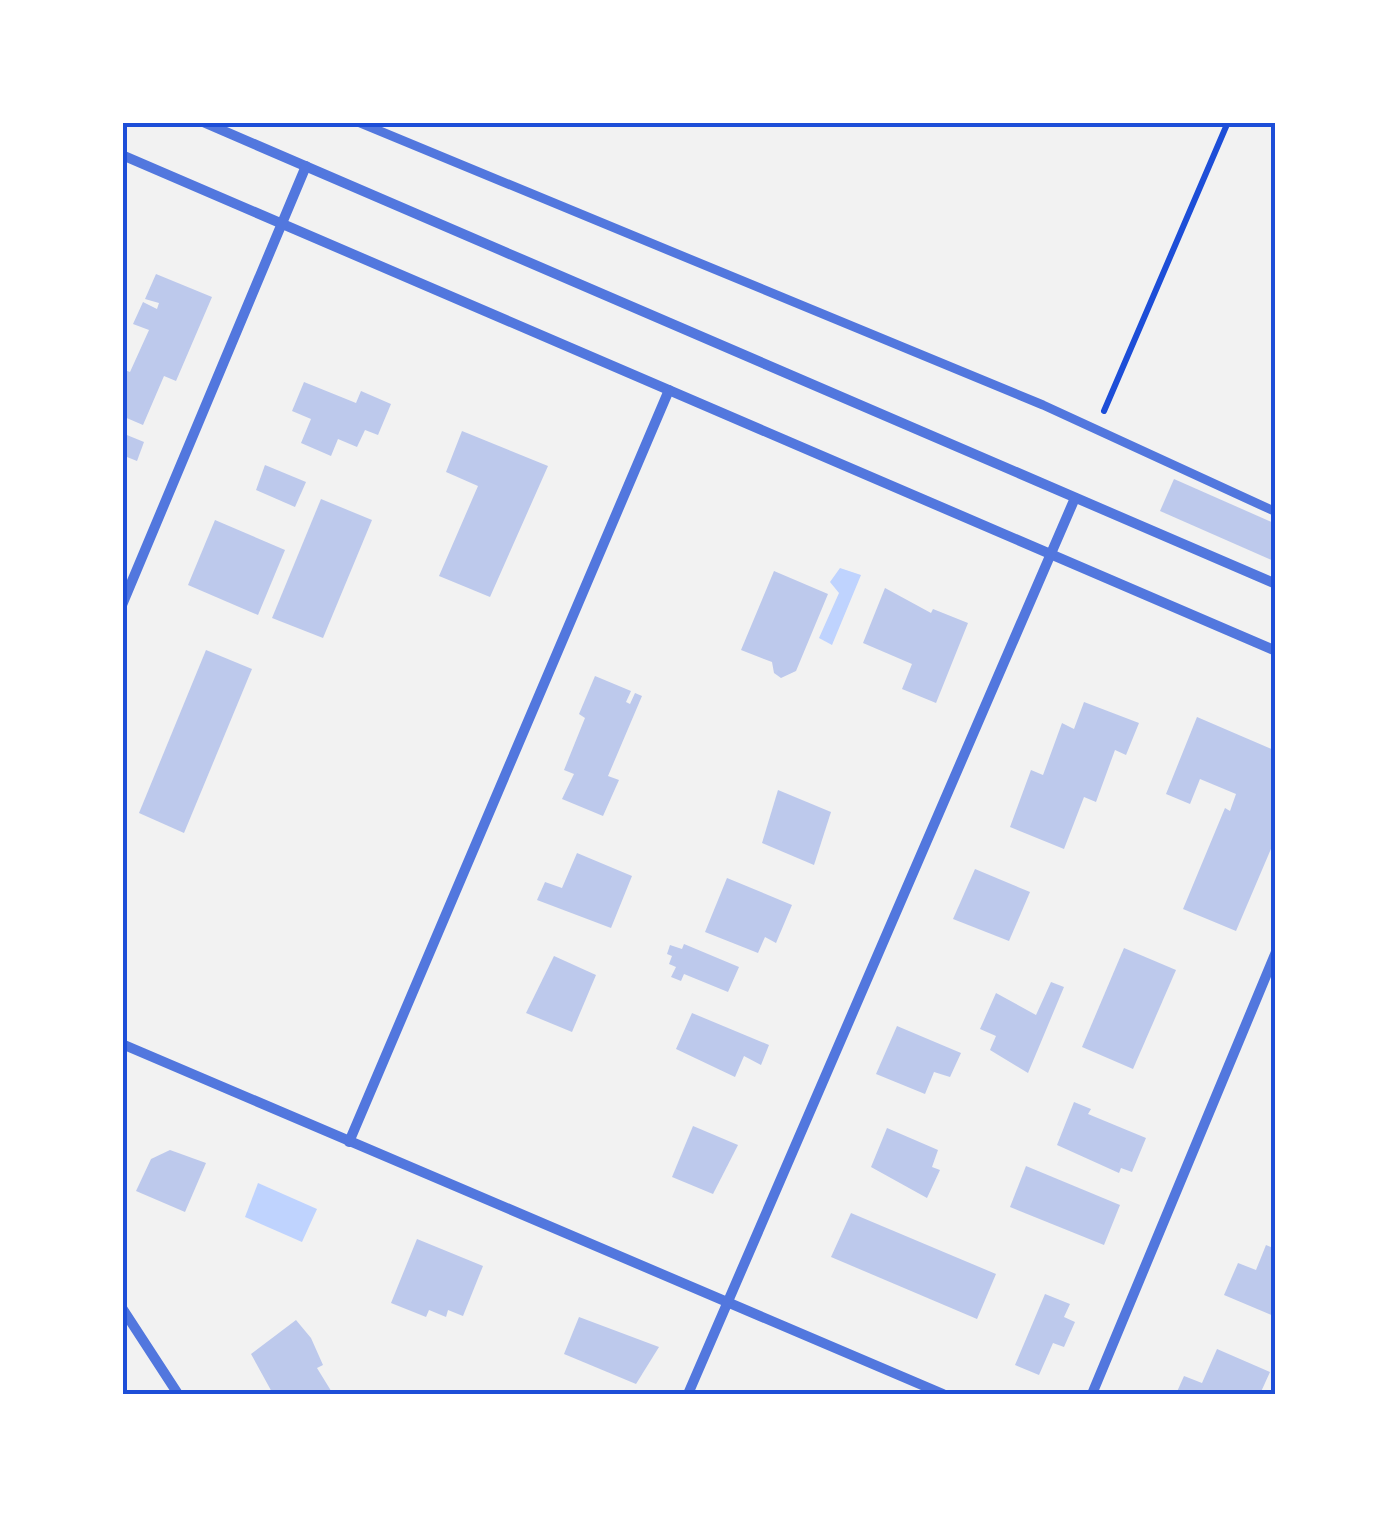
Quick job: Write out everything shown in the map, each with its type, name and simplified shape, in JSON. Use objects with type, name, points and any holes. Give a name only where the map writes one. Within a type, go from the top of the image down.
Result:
[{"type":"street","points":[[204,122],[1276,584]]},
{"type":"street","points":[[358,122],[1096,430],[1276,512]]},
{"type":"street","points":[[122,155],[1276,651]]},
{"type":"street","points":[[122,605],[306,166]]},
{"type":"street","points":[[349,1142],[669,390]]},
{"type":"street","points":[[688,1394],[1074,498]]},
{"type":"street","points":[[1092,1394],[1276,952]]},
{"type":"street","points":[[122,1044],[942,1394]]},
{"type":"street","points":[[122,1308],[178,1394]]},
{"type":"path","points":[[1096,430],[1228,122]]},
{"type":"water","points":[[840,568],[861,575],[832,645],[819,638],[839,593],[830,582]]},
{"type":"water","points":[[258,1183],[317,1209],[302,1242],[245,1217]]},
{"type":"building","points":[[156,274],[212,297],[176,381],[164,376],[143,425],[122,416],[122,369],[130,372],[149,330],[133,324],[143,302],[157,309],[159,303],[145,299]]},
{"type":"building","points":[[304,382],[356,403],[361,391],[391,404],[378,435],[365,430],[357,447],[338,439],[331,456],[301,443],[311,419],[292,411]]},
{"type":"building","points":[[462,431],[548,466],[490,597],[439,576],[478,486],[446,472]]},
{"type":"building","points":[[122,433],[144,442],[137,461],[122,455]]},
{"type":"building","points":[[265,465],[306,482],[295,507],[256,490]]},
{"type":"building","points":[[1174,479],[1276,524],[1276,562],[1160,511]]},
{"type":"building","points":[[321,499],[372,520],[323,638],[272,618]]},
{"type":"building","points":[[215,520],[285,550],[258,615],[188,585]]},
{"type":"building","points":[[774,571],[828,594],[796,671],[781,678],[774,673],[772,662],[741,650]]},
{"type":"building","points":[[885,588],[931,613],[933,609],[968,623],[936,703],[902,689],[912,664],[863,643]]},
{"type":"building","points":[[206,650],[252,669],[184,833],[139,813]]},
{"type":"building","points":[[595,676],[631,691],[626,702],[630,704],[635,693],[642,696],[608,776],[619,780],[603,816],[562,799],[574,774],[564,770],[585,718],[579,714]]},
{"type":"building","points":[[1084,702],[1139,723],[1126,755],[1115,750],[1096,802],[1084,797],[1064,849],[1010,827],[1031,770],[1043,775],[1062,723],[1074,729]]},
{"type":"building","points":[[1197,717],[1276,751],[1276,837],[1236,931],[1183,909],[1225,808],[1230,811],[1236,794],[1200,779],[1190,804],[1166,794]]},
{"type":"building","points":[[778,790],[831,812],[814,865],[762,843]]},
{"type":"building","points":[[577,853],[632,876],[611,928],[537,900],[545,882],[562,888]]},
{"type":"building","points":[[975,869],[1030,892],[1009,941],[953,919]]},
{"type":"building","points":[[727,878],[792,905],[776,943],[765,937],[758,953],[705,932]]},
{"type":"building","points":[[684,944],[739,967],[728,992],[684,974],[681,981],[671,977],[676,967],[669,964],[670,945],[682,949]]},
{"type":"building","points":[[1124,948],[1176,970],[1133,1069],[1082,1047]]},
{"type":"building","points":[[554,956],[596,975],[572,1032],[526,1013]]},
{"type":"building","points":[[1051,982],[1064,987],[1028,1073],[990,1050],[996,1036],[980,1029],[996,993],[1036,1015]]},
{"type":"building","points":[[692,1013],[769,1045],[761,1065],[744,1056],[735,1077],[676,1049]]},
{"type":"building","points":[[897,1026],[961,1053],[950,1077],[934,1072],[925,1094],[876,1074]]},
{"type":"building","points":[[1074,1102],[1091,1109],[1088,1114],[1146,1138],[1132,1172],[1121,1168],[1119,1173],[1057,1145]]},
{"type":"building","points":[[693,1126],[738,1145],[713,1194],[672,1177]]},
{"type":"building","points":[[887,1128],[938,1150],[932,1167],[940,1170],[927,1198],[871,1167]]},
{"type":"building","points":[[170,1150],[206,1163],[185,1212],[136,1191],[151,1159]]},
{"type":"building","points":[[1026,1166],[1120,1205],[1104,1245],[1010,1207]]},
{"type":"building","points":[[851,1213],[996,1274],[977,1319],[831,1257]]},
{"type":"building","points":[[417,1239],[483,1266],[463,1316],[448,1310],[446,1317],[429,1310],[426,1317],[391,1303]]},
{"type":"building","points":[[1266,1245],[1276,1249],[1276,1317],[1224,1295],[1238,1263],[1256,1270]]},
{"type":"building","points":[[1045,1294],[1070,1304],[1064,1317],[1075,1322],[1064,1347],[1053,1343],[1039,1375],[1015,1365]]},
{"type":"building","points":[[579,1317],[659,1347],[636,1384],[564,1354]]},
{"type":"building","points":[[296,1320],[311,1338],[323,1365],[317,1368],[333,1394],[273,1394],[251,1354]]},
{"type":"building","points":[[1217,1349],[1270,1372],[1260,1394],[1176,1394],[1184,1376],[1202,1383]]}]
